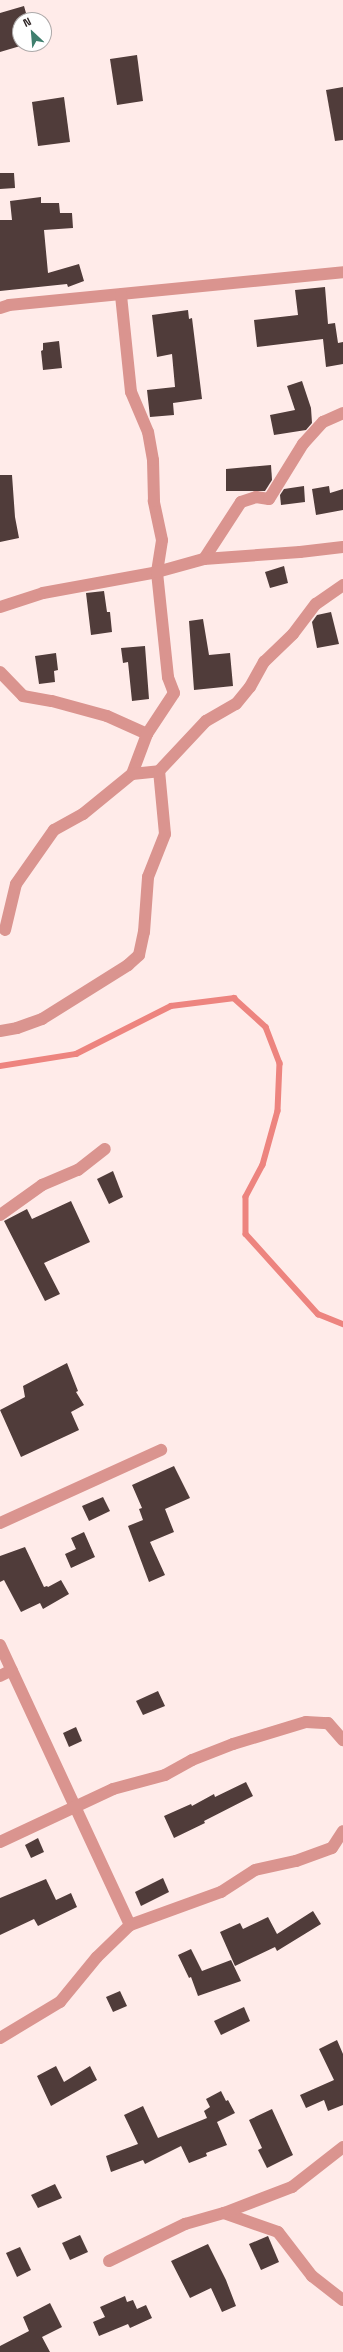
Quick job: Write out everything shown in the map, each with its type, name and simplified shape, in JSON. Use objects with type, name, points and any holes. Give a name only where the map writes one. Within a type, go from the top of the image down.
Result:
[{"type":"street","points":[[0,308],[9,305],[343,272]]},
{"type":"street","points":[[4,930],[16,884],[54,830],[83,814],[132,774],[147,734],[174,693],[168,677],[157,572],[162,540],[154,501],[153,460],[148,432],[131,392],[120,295]]},
{"type":"street","points":[[204,559],[242,502],[256,496],[270,499],[303,444],[323,422],[343,413]]},
{"type":"street","points":[[0,607],[43,593],[157,572],[204,559],[300,552],[343,547]]},
{"type":"street","points":[[132,774],[159,771],[206,721],[236,704],[250,688],[264,662],[292,634],[316,604],[343,585]]},
{"type":"street","points":[[0,672],[23,696],[52,701],[107,716],[147,734]]},
{"type":"street","points":[[0,1031],[17,1028],[42,1019],[128,965],[139,955],[144,932],[148,877],[165,834],[159,771]]},
{"type":"street","points":[[0,1215],[42,1185],[78,1170],[105,1149]]},
{"type":"street","points":[[0,1523],[162,1450]]},
{"type":"street","points":[[0,1645],[130,1925]]},
{"type":"street","points":[[0,1676],[12,1670]]},
{"type":"street","points":[[0,1842],[76,1808],[114,1789],[165,1775],[192,1760],[233,1744],[306,1722],[328,1723],[343,1740]]},
{"type":"street","points":[[0,2038],[60,2002],[97,1957],[130,1925],[221,1892],[255,1870],[296,1861],[332,1848],[343,1831]]},
{"type":"street","points":[[109,2261],[185,2224],[224,2213],[292,2187],[343,2147]]},
{"type":"street","points":[[224,2213],[278,2232],[312,2276],[343,2300]]},
{"type":"building","points":[[24,6],[26,12],[12,12],[12,48],[0,52],[0,13]]},
{"type":"building","points":[[137,55],[143,101],[117,105],[110,59]]},
{"type":"building","points":[[343,87],[343,140],[335,141],[326,90]]},
{"type":"building","points":[[64,97],[70,142],[38,146],[32,102]]},
{"type":"building","points":[[0,173],[14,173],[15,188],[0,189]]},
{"type":"building","points":[[41,197],[41,203],[59,203],[60,213],[72,213],[73,228],[44,230],[48,273],[79,264],[84,281],[68,287],[67,284],[0,291],[0,220],[12,220],[10,201]]},
{"type":"building","points":[[325,287],[328,324],[335,323],[338,343],[343,342],[343,364],[326,367],[323,339],[257,347],[254,320],[298,315],[295,290]]},
{"type":"building","points":[[188,310],[189,319],[192,318],[202,399],[173,403],[174,415],[150,417],[147,390],[175,387],[172,354],[157,357],[152,315]]},
{"type":"building","points":[[59,341],[62,368],[43,370],[41,351],[43,350],[43,343]]},
{"type":"building","points":[[302,381],[311,408],[312,423],[306,430],[274,435],[270,415],[295,410],[287,386]]},
{"type":"building","points":[[271,465],[272,480],[265,491],[226,491],[226,469]]},
{"type":"building","points":[[0,475],[12,475],[15,517],[19,538],[0,542]]},
{"type":"building","points":[[304,486],[305,502],[281,505],[280,495],[284,489]]},
{"type":"building","points":[[329,486],[330,493],[343,489],[343,510],[316,515],[312,489]]},
{"type":"building","points":[[284,566],[288,583],[270,588],[265,572]]},
{"type":"building","points":[[104,591],[107,612],[110,612],[112,632],[91,635],[86,593]]},
{"type":"building","points":[[331,612],[339,644],[317,648],[312,622],[317,615]]},
{"type":"building","points":[[203,619],[209,655],[230,653],[233,686],[194,690],[189,621]]},
{"type":"building","points":[[145,646],[149,699],[132,701],[128,662],[123,663],[121,648]]},
{"type":"building","points":[[56,653],[58,670],[54,671],[55,682],[39,684],[35,656]]},
{"type":"building","points":[[113,1171],[123,1197],[109,1204],[97,1179]]},
{"type":"building","points":[[71,1201],[90,1242],[44,1263],[60,1294],[45,1301],[4,1221],[27,1209],[32,1219]]},
{"type":"building","points":[[67,1363],[78,1391],[76,1392],[84,1405],[71,1412],[79,1430],[21,1457],[0,1410],[25,1397],[23,1386]]},
{"type":"building","points":[[174,1466],[190,1498],[165,1509],[174,1532],[150,1542],[165,1575],[149,1582],[128,1526],[143,1520],[139,1509],[142,1508],[132,1485]]},
{"type":"building","points":[[103,1497],[110,1511],[89,1521],[82,1506]]},
{"type":"building","points":[[84,1532],[95,1557],[71,1568],[65,1554],[76,1549],[71,1538]]},
{"type":"building","points":[[25,1547],[44,1587],[48,1587],[61,1580],[69,1594],[43,1609],[40,1603],[21,1612],[4,1580],[0,1582],[0,1556]]},
{"type":"building","points":[[158,1691],[165,1706],[143,1715],[136,1701]]},
{"type":"building","points":[[76,1727],[82,1741],[69,1747],[63,1733]]},
{"type":"building","points":[[246,1782],[253,1796],[204,1821],[205,1823],[174,1838],[164,1816],[191,1804],[192,1806],[214,1794],[215,1797]]},
{"type":"building","points":[[38,1838],[44,1852],[31,1858],[25,1845]]},
{"type":"building","points":[[163,1878],[169,1892],[141,1906],[135,1892]]},
{"type":"building","points":[[46,1879],[56,1900],[71,1893],[77,1907],[38,1926],[34,1919],[0,1935],[0,1898]]},
{"type":"building","points":[[313,1911],[321,1924],[277,1951],[275,1947],[235,1966],[220,1932],[240,1923],[243,1929],[268,1917],[277,1934]]},
{"type":"building","points":[[191,1949],[202,1971],[231,1960],[241,1981],[198,1996],[191,1977],[189,1978],[178,1955]]},
{"type":"building","points":[[120,1991],[127,2006],[113,2012],[106,1997]]},
{"type":"building","points":[[244,2007],[250,2021],[221,2035],[214,2021]]},
{"type":"building","points":[[337,2040],[343,2054],[343,2105],[328,2111],[324,2100],[306,2108],[300,2095],[334,2080],[319,2049]]},
{"type":"building","points":[[56,2066],[64,2082],[90,2066],[97,2080],[51,2106],[37,2076]]},
{"type":"building","points":[[221,2091],[235,2113],[217,2122],[227,2145],[206,2153],[207,2156],[189,2163],[181,2146],[145,2164],[143,2160],[111,2172],[106,2156],[138,2144],[124,2115],[143,2106],[158,2138],[207,2118],[204,2111],[210,2107],[206,2099]]},
{"type":"building","points":[[272,2109],[293,2155],[267,2168],[258,2150],[262,2148],[249,2120]]},
{"type":"building","points":[[55,2184],[62,2198],[38,2208],[31,2195]]},
{"type":"building","points":[[80,2235],[88,2252],[70,2260],[62,2243]]},
{"type":"building","points":[[268,2236],[279,2262],[261,2270],[249,2244]]},
{"type":"building","points":[[208,2244],[226,2280],[236,2306],[222,2312],[211,2288],[190,2298],[171,2261]]},
{"type":"building","points":[[20,2247],[31,2270],[17,2277],[6,2253]]},
{"type":"building","points":[[125,2296],[127,2302],[133,2300],[137,2309],[146,2305],[152,2318],[130,2328],[128,2324],[99,2336],[93,2322],[105,2317],[100,2307]]},
{"type":"building","points":[[50,2303],[62,2327],[42,2337],[50,2352],[0,2352],[0,2346],[29,2331],[23,2317]]},
{"type":"waterway","points":[[0,1066],[76,1054],[171,1006],[234,998],[266,1027],[280,1063],[278,1111],[263,1165],[246,1197],[246,1234],[318,1314],[343,1324]]}]
